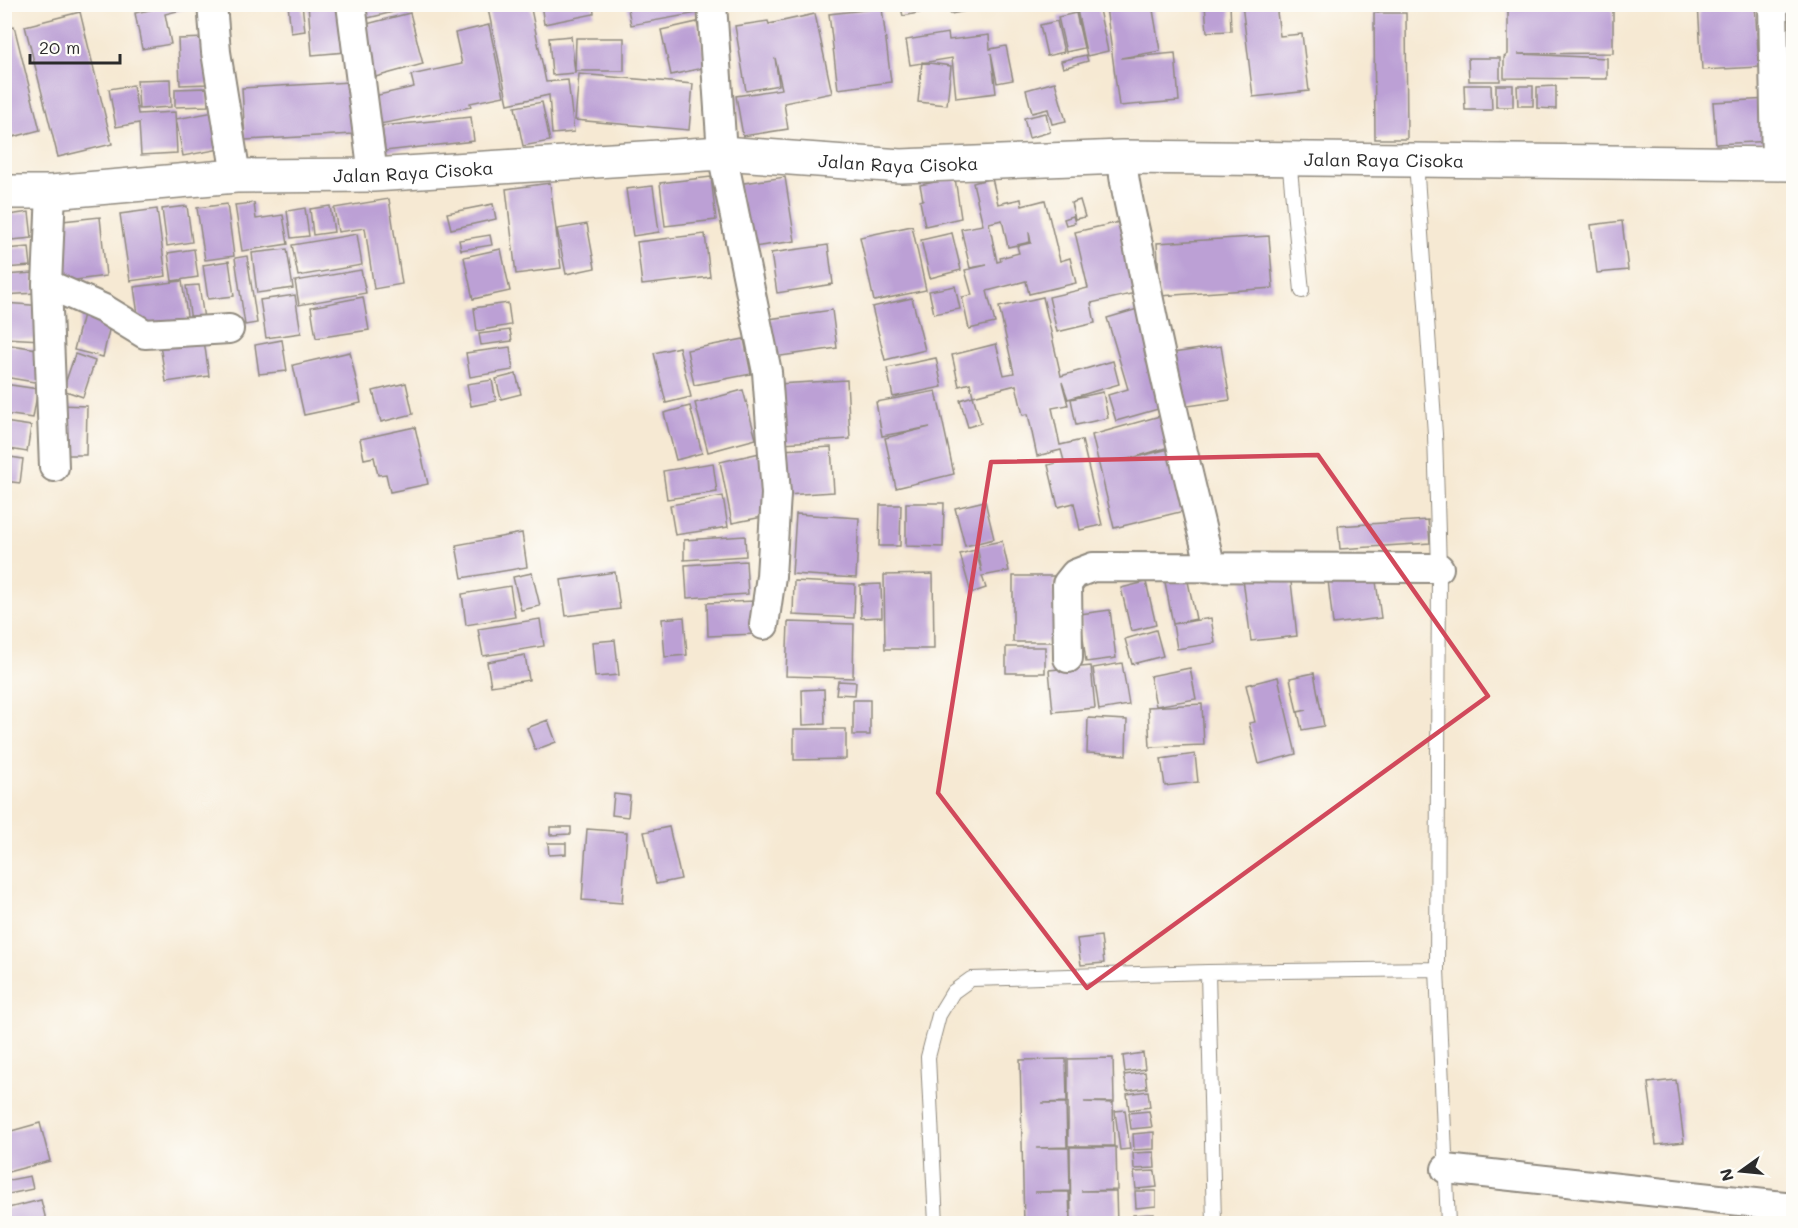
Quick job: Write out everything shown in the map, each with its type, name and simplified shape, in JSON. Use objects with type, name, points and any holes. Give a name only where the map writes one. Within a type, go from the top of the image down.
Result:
[{"type":"street","points":[[212,4],[216,52],[236,176]]},
{"type":"street","points":[[351,4],[373,175]]},
{"type":"street","points":[[712,4],[722,153],[767,372],[776,494],[771,576],[764,625]]},
{"type":"street","points":[[1773,4],[1785,164]]},
{"type":"street","name":"Jalan Raya Cisoka","points":[[4,192],[51,192],[236,176],[373,175],[722,153],[901,166],[1122,157],[1289,157],[1416,162],[1785,164]]},
{"type":"street","points":[[1122,157],[1124,184],[1134,219],[1157,345],[1211,568]]},
{"type":"street","points":[[51,192],[47,284],[54,467]]},
{"type":"street","points":[[47,284],[104,309],[145,334],[229,329]]},
{"type":"street","points":[[1068,658],[1067,584],[1075,574],[1093,567],[1439,568]]},
{"type":"street","points":[[1446,1169],[1794,1207]]},
{"type":"lane","points":[[1289,157],[1302,291]]},
{"type":"lane","points":[[1416,162],[1435,434],[1439,568],[1437,969],[1448,1224]]},
{"type":"lane","points":[[936,1224],[927,1057],[939,1015],[953,992],[971,979],[1208,972],[1437,969]]},
{"type":"lane","points":[[1208,972],[1214,1224]]},
{"type":"highlighted area","points":[[1318,455],[1488,696],[1087,988],[938,793],[991,462]]},
{"type":"building","points":[[163,4],[201,5],[165,14],[171,44],[142,49],[135,13],[164,7]]},
{"type":"building","points":[[288,4],[302,4],[305,31],[291,33]]},
{"type":"building","points":[[308,4],[342,4],[346,52],[312,55]]},
{"type":"building","points":[[355,4],[411,4],[411,8],[359,20]]},
{"type":"building","points":[[487,4],[530,4],[546,82],[568,80],[574,132],[552,134],[549,95],[508,104]]},
{"type":"building","points":[[541,4],[593,4],[594,14],[544,24]]},
{"type":"building","points":[[627,4],[696,4],[698,13],[631,25]]},
{"type":"building","points":[[900,4],[941,4],[942,8],[903,16]]},
{"type":"building","points":[[948,4],[991,4],[992,6],[950,14]]},
{"type":"building","points":[[1121,4],[1152,4],[1160,51],[1121,58],[1175,53],[1179,101],[1119,106],[1106,7]]},
{"type":"building","points":[[1205,4],[1230,4],[1231,31],[1207,32]]},
{"type":"building","points":[[1242,4],[1276,4],[1280,36],[1302,34],[1309,91],[1253,97]]},
{"type":"building","points":[[1613,4],[1613,53],[1518,54],[1607,58],[1607,79],[1504,78],[1504,57],[1508,54],[1508,5]]},
{"type":"building","points":[[1698,4],[1755,4],[1759,67],[1702,70]]},
{"type":"building","points":[[1098,5],[1108,51],[1087,56],[1077,10]]},
{"type":"building","points":[[882,8],[891,82],[838,89],[829,14]]},
{"type":"building","points":[[80,12],[112,144],[58,157],[25,26]]},
{"type":"building","points":[[410,13],[423,64],[368,79],[355,27]]},
{"type":"building","points":[[1076,13],[1084,48],[1066,52],[1058,17]]},
{"type":"building","points":[[1374,13],[1406,13],[1407,139],[1375,139]]},
{"type":"building","points":[[815,14],[832,93],[784,103],[788,129],[743,136],[736,96],[782,89],[775,58],[779,85],[746,91],[735,26],[768,21],[769,24]]},
{"type":"building","points":[[1794,18],[1794,52],[1788,53],[1784,20]]},
{"type":"building","points":[[1057,21],[1064,52],[1047,56],[1040,25]]},
{"type":"building","points":[[697,22],[707,67],[671,75],[661,30]]},
{"type":"building","points":[[489,25],[504,96],[470,103],[471,107],[380,124],[374,96],[414,87],[411,75],[462,64],[455,33]]},
{"type":"building","points":[[14,26],[40,130],[13,137],[5,103],[5,29]]},
{"type":"building","points":[[948,33],[949,40],[989,35],[990,49],[1006,46],[1013,80],[997,83],[991,53],[996,93],[956,98],[952,58],[910,65],[906,40]]},
{"type":"building","points":[[571,36],[575,73],[552,75],[549,38]]},
{"type":"building","points":[[207,38],[209,84],[180,85],[178,39]]},
{"type":"building","points":[[576,38],[624,38],[624,71],[575,71]]},
{"type":"building","points":[[1086,55],[1088,61],[1063,68],[1061,61]]},
{"type":"building","points":[[1468,58],[1500,58],[1500,81],[1469,81]]},
{"type":"building","points":[[922,62],[951,66],[947,105],[918,102]]},
{"type":"building","points":[[1788,70],[1794,70],[1794,130],[1786,130]]},
{"type":"building","points":[[579,74],[693,84],[689,130],[575,120]]},
{"type":"building","points":[[170,79],[171,107],[139,109],[137,80]]},
{"type":"building","points":[[350,82],[353,134],[245,140],[242,88]]},
{"type":"building","points":[[1055,82],[1066,121],[1052,124],[1048,109],[1032,113],[1026,90]]},
{"type":"building","points":[[133,85],[138,114],[175,112],[177,153],[141,155],[139,123],[116,127],[109,89]]},
{"type":"building","points":[[1464,85],[1491,85],[1492,110],[1465,110]]},
{"type":"building","points":[[1496,85],[1513,85],[1513,107],[1496,107]]},
{"type":"building","points":[[1517,86],[1533,86],[1533,106],[1518,106]]},
{"type":"building","points":[[1556,86],[1556,109],[1537,108],[1537,87]]},
{"type":"building","points":[[207,88],[208,106],[175,107],[175,89]]},
{"type":"building","points":[[1770,99],[1773,141],[1716,144],[1713,102]]},
{"type":"building","points":[[542,102],[550,141],[523,146],[515,107]]},
{"type":"building","points":[[219,111],[226,148],[183,156],[176,119]]},
{"type":"building","points":[[1046,113],[1050,132],[1029,138],[1024,118]]},
{"type":"building","points":[[471,117],[474,141],[385,151],[382,126]]},
{"type":"building","points":[[711,177],[716,220],[665,226],[660,183]]},
{"type":"building","points":[[785,177],[795,241],[747,248],[738,184]]},
{"type":"building","points":[[955,178],[961,218],[925,226],[920,201],[923,200],[920,185]]},
{"type":"building","points":[[992,178],[998,204],[1021,199],[1022,206],[1045,200],[1060,261],[1070,258],[1076,283],[1029,294],[1026,281],[987,291],[995,323],[969,329],[962,297],[972,295],[965,270],[987,265],[970,268],[961,229],[983,225],[973,183]],"holes":[[[1002,220],[1008,247],[1030,242],[1029,232],[1031,243],[1017,246],[1019,253],[1000,258],[1001,261],[997,262],[989,223]]]},
{"type":"building","points":[[550,183],[561,268],[516,274],[506,189]]},
{"type":"building","points":[[653,186],[659,232],[633,236],[626,189]]},
{"type":"building","points":[[389,199],[402,284],[374,289],[365,228],[338,232],[334,208]]},
{"type":"building","points":[[1080,200],[1085,217],[1075,219],[1071,203]]},
{"type":"building","points":[[254,203],[256,219],[283,215],[288,244],[242,251],[235,205]]},
{"type":"building","points":[[227,204],[234,256],[205,260],[197,208]]},
{"type":"building","points":[[493,204],[496,219],[451,229],[447,213]]},
{"type":"building","points":[[187,206],[192,242],[167,246],[162,209]]},
{"type":"building","points":[[330,206],[334,232],[313,235],[310,209]]},
{"type":"building","points":[[305,208],[309,236],[291,238],[287,211]]},
{"type":"building","points":[[157,209],[166,276],[130,281],[120,214]]},
{"type":"building","points":[[29,212],[32,238],[12,240],[9,215]]},
{"type":"building","points":[[1073,216],[1075,223],[1066,225],[1064,219]]},
{"type":"building","points":[[100,217],[106,276],[60,282],[53,222]]},
{"type":"building","points":[[1124,221],[1140,292],[1091,303],[1095,323],[1057,332],[1049,297],[1088,288],[1075,232]]},
{"type":"building","points":[[1622,221],[1628,270],[1597,273],[1591,225]]},
{"type":"building","points":[[587,224],[595,268],[566,274],[557,229]]},
{"type":"building","points":[[912,226],[926,290],[874,301],[860,237]]},
{"type":"building","points":[[952,233],[961,270],[930,278],[921,240]]},
{"type":"building","points":[[357,234],[362,265],[298,276],[292,245]]},
{"type":"building","points":[[705,234],[710,277],[642,285],[637,242]]},
{"type":"building","points":[[490,235],[492,245],[461,250],[459,240]]},
{"type":"building","points":[[1269,236],[1273,288],[1160,296],[1157,243]]},
{"type":"building","points":[[828,245],[833,284],[777,293],[771,253]]},
{"type":"building","points":[[29,247],[31,266],[4,268],[4,249]]},
{"type":"building","points":[[194,249],[198,277],[172,281],[168,253]]},
{"type":"building","points":[[287,249],[293,288],[257,293],[252,253]]},
{"type":"building","points":[[501,249],[510,291],[473,299],[464,257]]},
{"type":"building","points":[[247,256],[257,323],[245,325],[235,258]]},
{"type":"building","points":[[229,261],[234,296],[208,299],[203,265]]},
{"type":"building","points":[[361,270],[366,293],[299,305],[295,281]]},
{"type":"building","points":[[33,273],[35,293],[4,295],[4,275]]},
{"type":"building","points":[[182,281],[188,322],[140,329],[134,287]]},
{"type":"building","points":[[199,285],[205,326],[192,328],[186,286]]},
{"type":"building","points":[[955,286],[960,309],[934,314],[929,291]]},
{"type":"building","points":[[295,295],[301,333],[266,338],[260,300]]},
{"type":"building","points":[[363,297],[369,330],[316,338],[311,307]]},
{"type":"building","points":[[1043,297],[1061,376],[1113,361],[1119,384],[1068,399],[1062,382],[1068,405],[1052,408],[1060,445],[1082,440],[1102,525],[1080,530],[1074,503],[1058,507],[1048,465],[1064,461],[1061,450],[1037,456],[1028,414],[1023,415],[1016,385],[973,396],[970,383],[959,386],[952,355],[996,344],[1004,375],[1014,373],[999,307]]},
{"type":"building","points":[[912,298],[925,350],[885,360],[872,307]]},
{"type":"building","points":[[4,303],[44,306],[42,340],[4,338]]},
{"type":"building","points":[[508,303],[511,325],[477,331],[474,308]]},
{"type":"building","points":[[1141,308],[1165,407],[1116,421],[1108,395],[1128,389],[1107,318]]},
{"type":"building","points":[[832,310],[837,348],[774,357],[769,319]]},
{"type":"building","points":[[83,314],[111,321],[103,357],[74,350]]},
{"type":"building","points":[[510,330],[512,341],[481,345],[479,334]]},
{"type":"building","points":[[203,333],[209,376],[166,382],[159,339]]},
{"type":"building","points":[[744,339],[751,374],[694,385],[687,350]]},
{"type":"building","points":[[282,340],[287,371],[259,374],[255,345]]},
{"type":"building","points":[[4,344],[44,350],[40,383],[4,377]]},
{"type":"building","points":[[1221,346],[1230,400],[1181,407],[1173,353]]},
{"type":"building","points":[[510,347],[513,370],[470,377],[466,353]]},
{"type":"building","points":[[679,347],[691,397],[666,403],[654,353]]},
{"type":"building","points":[[350,352],[361,403],[304,415],[293,365]]},
{"type":"building","points":[[75,354],[95,361],[83,397],[63,390]]},
{"type":"building","points":[[936,358],[942,387],[893,397],[887,368]]},
{"type":"building","points":[[516,374],[521,394],[501,399],[496,379]]},
{"type":"building","points":[[492,380],[496,401],[471,406],[467,384]]},
{"type":"building","points":[[847,380],[850,439],[781,443],[778,384]]},
{"type":"building","points":[[406,383],[413,414],[381,422],[373,391]]},
{"type":"building","points":[[4,384],[38,389],[33,418],[4,414]]},
{"type":"building","points":[[743,390],[756,439],[708,452],[695,403]]},
{"type":"building","points":[[936,391],[954,474],[896,488],[885,438],[930,427],[882,436],[876,402]]},
{"type":"building","points":[[1103,392],[1108,418],[1076,425],[1071,399]]},
{"type":"building","points":[[973,396],[981,423],[968,427],[960,400]]},
{"type":"building","points":[[59,405],[87,406],[86,455],[58,455]]},
{"type":"building","points":[[690,406],[702,453],[676,460],[664,413]]},
{"type":"building","points":[[1160,416],[1169,447],[1125,460],[1169,449],[1184,511],[1114,528],[1092,435]]},
{"type":"building","points":[[4,422],[31,426],[27,452],[4,448]]},
{"type":"building","points":[[415,427],[428,484],[390,492],[386,474],[378,475],[374,457],[364,459],[360,439]]},
{"type":"building","points":[[831,447],[834,492],[785,495],[782,450]]},
{"type":"building","points":[[760,453],[772,515],[732,523],[720,462]]},
{"type":"building","points":[[4,456],[23,459],[20,483],[4,481]]},
{"type":"building","points":[[713,463],[717,492],[667,499],[663,471]]},
{"type":"building","points":[[723,496],[728,527],[675,535],[670,505]]},
{"type":"building","points":[[985,501],[994,539],[965,546],[955,508]]},
{"type":"building","points":[[906,503],[944,503],[943,547],[906,546]]},
{"type":"building","points":[[880,505],[901,505],[900,546],[879,546]]},
{"type":"building","points":[[796,514],[859,518],[856,578],[792,574]]},
{"type":"building","points":[[1428,520],[1430,543],[1340,549],[1338,526]]},
{"type":"building","points":[[522,533],[527,567],[462,578],[456,545]]},
{"type":"building","points":[[745,536],[746,556],[684,560],[684,540]]},
{"type":"building","points":[[1002,541],[1009,571],[982,576],[986,588],[971,593],[960,554],[975,550],[982,572],[977,546]]},
{"type":"building","points":[[746,561],[748,594],[687,598],[685,565]]},
{"type":"building","points":[[615,572],[620,609],[566,616],[561,580]]},
{"type":"building","points":[[532,573],[540,606],[521,610],[513,577]]},
{"type":"building","points":[[1290,573],[1297,636],[1251,641],[1243,579]]},
{"type":"building","points":[[933,574],[934,649],[885,649],[884,575]]},
{"type":"building","points":[[1375,574],[1381,618],[1333,624],[1328,580]]},
{"type":"building","points":[[1013,576],[1054,576],[1055,642],[1013,642]]},
{"type":"building","points":[[1187,577],[1196,619],[1173,624],[1165,582]]},
{"type":"building","points":[[794,581],[855,584],[854,618],[793,615]]},
{"type":"building","points":[[1146,582],[1156,625],[1131,631],[1121,588]]},
{"type":"building","points":[[881,584],[882,617],[861,618],[860,585]]},
{"type":"building","points":[[510,586],[515,617],[466,625],[462,594]]},
{"type":"building","points":[[755,601],[756,634],[708,636],[707,603]]},
{"type":"building","points":[[1110,610],[1116,658],[1086,662],[1080,614]]},
{"type":"building","points":[[684,617],[687,655],[665,657],[662,619]]},
{"type":"building","points":[[1211,618],[1215,643],[1177,649],[1173,624]]},
{"type":"building","points":[[540,619],[544,646],[483,656],[478,629]]},
{"type":"building","points":[[788,622],[854,624],[853,678],[786,676]]},
{"type":"building","points":[[1156,630],[1163,656],[1132,664],[1125,639]]},
{"type":"building","points":[[615,640],[619,675],[595,677],[592,642]]},
{"type":"building","points":[[1006,647],[1045,647],[1045,673],[1006,673]]},
{"type":"building","points":[[525,655],[529,680],[491,686],[487,662]]},
{"type":"building","points":[[1122,663],[1129,705],[1099,710],[1093,668]]},
{"type":"building","points":[[1091,666],[1095,708],[1053,712],[1049,670]]},
{"type":"building","points":[[1190,668],[1196,699],[1156,706],[1150,676]]},
{"type":"building","points":[[1314,673],[1324,726],[1302,730],[1298,712],[1307,710],[1297,712],[1290,678]]},
{"type":"building","points":[[1278,677],[1296,754],[1259,764],[1249,723],[1255,722],[1246,685]]},
{"type":"building","points":[[838,681],[856,682],[855,695],[836,694]]},
{"type":"building","points":[[824,689],[825,724],[803,725],[802,690]]},
{"type":"building","points":[[853,700],[870,700],[870,735],[853,735]]},
{"type":"building","points":[[1202,704],[1204,745],[1150,747],[1148,707]]},
{"type":"building","points":[[1088,718],[1127,720],[1126,755],[1087,753]]},
{"type":"building","points":[[548,720],[556,742],[535,750],[527,728]]},
{"type":"building","points":[[794,729],[846,729],[846,759],[794,760]]},
{"type":"building","points":[[1195,754],[1198,782],[1165,786],[1161,759]]},
{"type":"building","points":[[614,794],[630,796],[628,817],[612,815]]},
{"type":"building","points":[[550,827],[571,827],[571,834],[550,835]]},
{"type":"building","points":[[669,827],[681,879],[656,884],[644,832]]},
{"type":"building","points":[[587,829],[627,832],[622,903],[582,900]]},
{"type":"building","points":[[548,843],[566,843],[566,854],[549,855]]},
{"type":"building","points":[[1101,936],[1104,963],[1081,965],[1077,939]]},
{"type":"building","points":[[1143,1053],[1145,1069],[1125,1072],[1123,1056]]},
{"type":"building","points":[[1113,1058],[1114,1102],[1084,1102],[1113,1103],[1114,1146],[1068,1146],[1068,1059]]},
{"type":"building","points":[[1066,1059],[1067,1102],[1042,1103],[1066,1103],[1067,1147],[1036,1148],[1069,1148],[1070,1191],[1034,1192],[1069,1192],[1070,1224],[1024,1224],[1020,1060]]},
{"type":"building","points":[[1145,1072],[1147,1088],[1127,1091],[1124,1075]]},
{"type":"building","points":[[1676,1080],[1684,1142],[1656,1145],[1648,1083]]},
{"type":"building","points":[[1148,1091],[1150,1107],[1129,1110],[1127,1094]]},
{"type":"building","points":[[1125,1110],[1130,1149],[1120,1150],[1115,1111]]},
{"type":"building","points":[[1149,1111],[1152,1127],[1131,1129],[1129,1113]]},
{"type":"building","points":[[40,1123],[50,1161],[4,1173],[4,1133]]},
{"type":"building","points":[[1154,1132],[1154,1149],[1134,1150],[1133,1134]]},
{"type":"building","points":[[1070,1147],[1116,1147],[1117,1190],[1081,1191],[1116,1191],[1117,1224],[1071,1224]]},
{"type":"building","points":[[1154,1152],[1155,1168],[1134,1169],[1133,1153]]},
{"type":"building","points":[[1155,1171],[1157,1187],[1136,1189],[1134,1172]]},
{"type":"building","points":[[30,1176],[33,1189],[4,1195],[4,1181]]},
{"type":"building","points":[[1135,1191],[1156,1191],[1156,1206],[1136,1208]]},
{"type":"building","points":[[41,1200],[47,1224],[4,1224],[4,1209]]},
{"type":"building","points":[[1154,1214],[1154,1224],[1133,1224],[1133,1215]]}]
